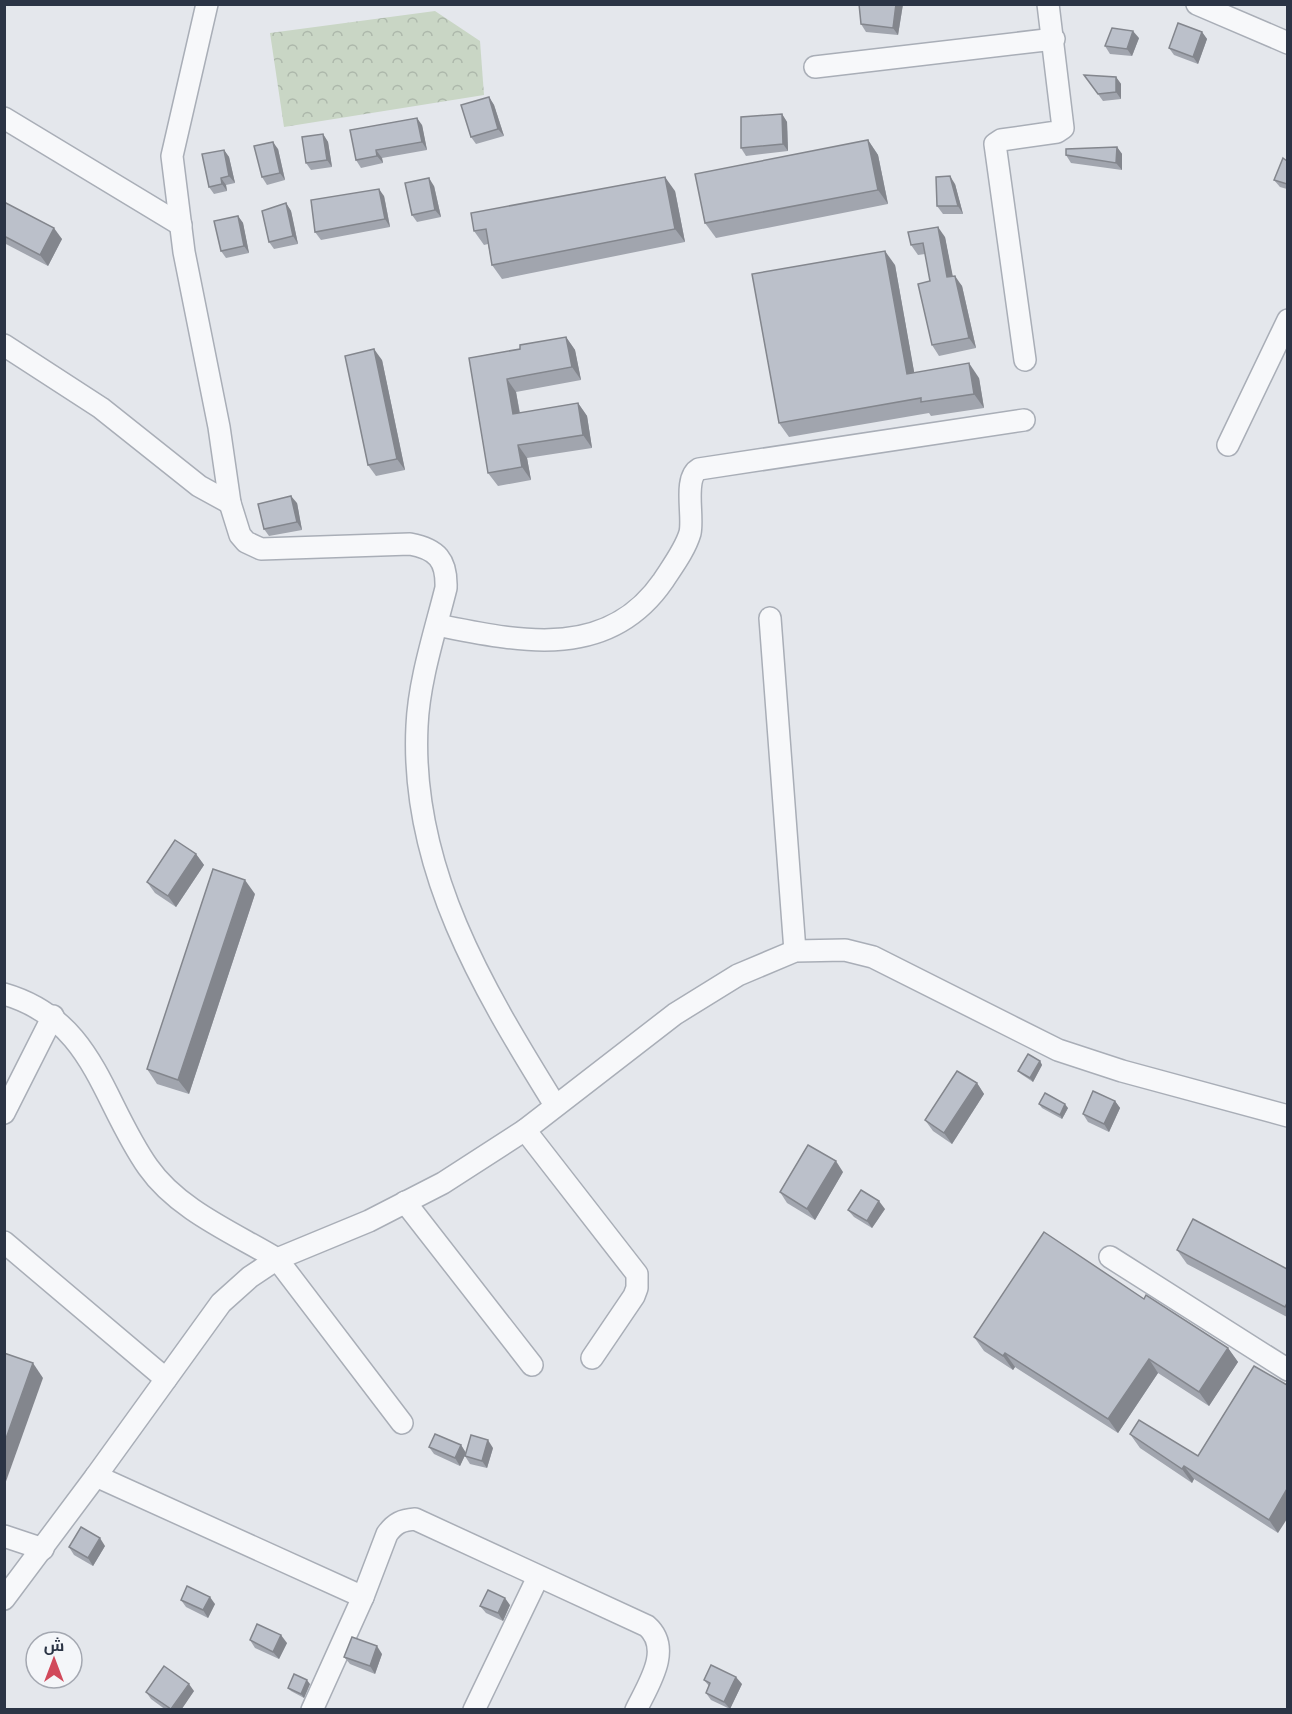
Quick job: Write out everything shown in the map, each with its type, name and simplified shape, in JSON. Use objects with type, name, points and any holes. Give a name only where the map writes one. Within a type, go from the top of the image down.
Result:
[{"type":"street","points":[[207,4],[172,156],[181,225],[219,427],[230,503],[240,535],[246,542],[261,549],[410,544],[428,547],[441,559],[446,571],[446,588],[417,733],[418,789],[430,844],[453,922],[474,970],[555,1106]]},
{"type":"street","points":[[1025,360],[995,144],[1001,140],[1057,132],[1063,128],[1048,4]]},
{"type":"street","points":[[1197,4],[1287,43]]},
{"type":"street","points":[[815,67],[1054,39]]},
{"type":"street","points":[[4,118],[181,225]]},
{"type":"street","points":[[1228,445],[1287,320]]},
{"type":"street","points":[[4,345],[101,408],[199,486],[230,503]]},
{"type":"street","points":[[437,625],[504,638],[549,641],[579,638],[607,629],[636,610],[656,591],[675,562],[690,533],[691,480],[694,471],[699,468],[1024,420]]},
{"type":"street","points":[[770,618],[795,951]]},
{"type":"street","points":[[4,1599],[43,1549],[221,1303],[250,1277],[278,1259],[332,1238],[443,1183],[525,1130],[675,1014],[738,975],[795,951],[845,950],[873,957],[1058,1050],[1122,1071],[1287,1116]]},
{"type":"street","points":[[4,994],[34,1004],[53,1016],[71,1034],[96,1069],[148,1167],[164,1186],[188,1205],[278,1259],[402,1423]]},
{"type":"street","points":[[4,1113],[53,1016]]},
{"type":"street","points":[[525,1130],[637,1274],[638,1288],[634,1296],[591,1358]]},
{"type":"street","points":[[405,1202],[532,1365]]},
{"type":"street","points":[[4,1242],[166,1379]]},
{"type":"street","points":[[1110,1257],[1287,1370]]},
{"type":"street","points":[[96,1476],[363,1597]]},
{"type":"street","points":[[312,1710],[363,1597],[387,1534],[394,1525],[403,1520],[427,1522],[537,1577],[647,1626],[656,1633],[659,1656],[636,1710]]},
{"type":"street","points":[[4,1536],[43,1549]]},
{"type":"street","points":[[474,1710],[537,1577]]},
{"type":"green space","points":[[435,11],[480,41],[484,95],[284,127],[270,33]]},
{"type":"building","points":[[859,4],[896,4],[893,28],[861,24]]},
{"type":"building","points":[[1178,23],[1202,32],[1193,57],[1169,48]]},
{"type":"building","points":[[1112,28],[1133,31],[1127,49],[1105,46]]},
{"type":"building","points":[[1084,75],[1116,77],[1116,92],[1098,94]]},
{"type":"building","points":[[489,97],[498,129],[471,137],[461,105]]},
{"type":"building","points":[[782,114],[783,144],[741,148],[741,117]]},
{"type":"building","points":[[417,118],[422,142],[376,150],[377,156],[356,160],[350,130]]},
{"type":"building","points":[[323,134],[327,160],[306,163],[302,137]]},
{"type":"building","points":[[868,140],[878,190],[705,223],[695,174]]},
{"type":"building","points":[[273,142],[280,173],[262,177],[254,146]]},
{"type":"building","points":[[1117,147],[1116,163],[1066,155],[1066,149]]},
{"type":"building","points":[[224,150],[229,176],[221,178],[222,184],[209,187],[202,154]]},
{"type":"building","points":[[1283,158],[1287,161],[1287,184],[1274,180]]},
{"type":"building","points":[[950,176],[958,206],[937,206],[936,177]]},
{"type":"building","points":[[665,177],[675,229],[492,265],[486,229],[474,231],[471,213]]},
{"type":"building","points":[[429,178],[435,210],[412,215],[405,183]]},
{"type":"building","points":[[379,189],[385,219],[315,232],[311,200]]},
{"type":"building","points":[[4,202],[54,228],[40,255],[4,236]]},
{"type":"building","points":[[286,203],[293,236],[269,242],[262,211]]},
{"type":"building","points":[[238,216],[244,246],[221,251],[214,221]]},
{"type":"building","points":[[938,227],[947,277],[955,276],[969,338],[932,345],[918,284],[930,281],[923,243],[911,245],[908,232]]},
{"type":"building","points":[[885,251],[907,374],[969,363],[974,394],[921,402],[921,398],[779,423],[752,274]]},
{"type":"building","points":[[566,337],[572,367],[507,379],[513,414],[578,403],[583,435],[518,445],[522,467],[488,473],[469,358],[520,349],[520,345]]},
{"type":"building","points":[[374,349],[397,459],[368,465],[345,356]]},
{"type":"building","points":[[291,496],[297,522],[264,529],[258,504]]},
{"type":"building","points":[[175,840],[196,854],[168,896],[147,882]]},
{"type":"building","points":[[213,869],[245,880],[178,1080],[147,1069]]},
{"type":"building","points":[[1028,1054],[1040,1061],[1030,1078],[1018,1071]]},
{"type":"building","points":[[957,1071],[977,1083],[944,1133],[925,1120]]},
{"type":"building","points":[[1093,1091],[1115,1101],[1104,1124],[1083,1114]]},
{"type":"building","points":[[1045,1093],[1065,1104],[1060,1115],[1039,1104]]},
{"type":"building","points":[[808,1145],[836,1161],[807,1209],[780,1192]]},
{"type":"building","points":[[861,1190],[879,1201],[867,1221],[848,1210]]},
{"type":"building","points":[[1193,1219],[1287,1269],[1285,1307],[1177,1250]]},
{"type":"building","points":[[1044,1232],[1144,1299],[1146,1295],[1228,1348],[1199,1392],[1149,1359],[1108,1419],[1005,1353],[1003,1356],[974,1337]]},
{"type":"building","points":[[4,1353],[33,1363],[4,1444]]},
{"type":"building","points":[[1254,1366],[1287,1385],[1287,1489],[1269,1520],[1184,1466],[1182,1469],[1130,1434],[1139,1420],[1198,1456]]},
{"type":"building","points":[[435,1434],[461,1445],[455,1458],[429,1447]]},
{"type":"building","points":[[471,1435],[488,1440],[482,1461],[465,1456]]},
{"type":"building","points":[[81,1527],[100,1538],[88,1558],[69,1547]]},
{"type":"building","points":[[187,1586],[210,1597],[203,1610],[181,1600]]},
{"type":"building","points":[[488,1590],[505,1598],[498,1613],[480,1606]]},
{"type":"building","points":[[257,1624],[281,1635],[273,1652],[250,1640]]},
{"type":"building","points":[[352,1637],[377,1646],[370,1666],[344,1657]]},
{"type":"building","points":[[711,1665],[736,1677],[724,1702],[706,1693],[710,1683],[704,1680]]},
{"type":"building","points":[[164,1666],[189,1684],[171,1709],[146,1692]]},
{"type":"building","points":[[294,1674],[307,1680],[301,1694],[288,1688]]}]
